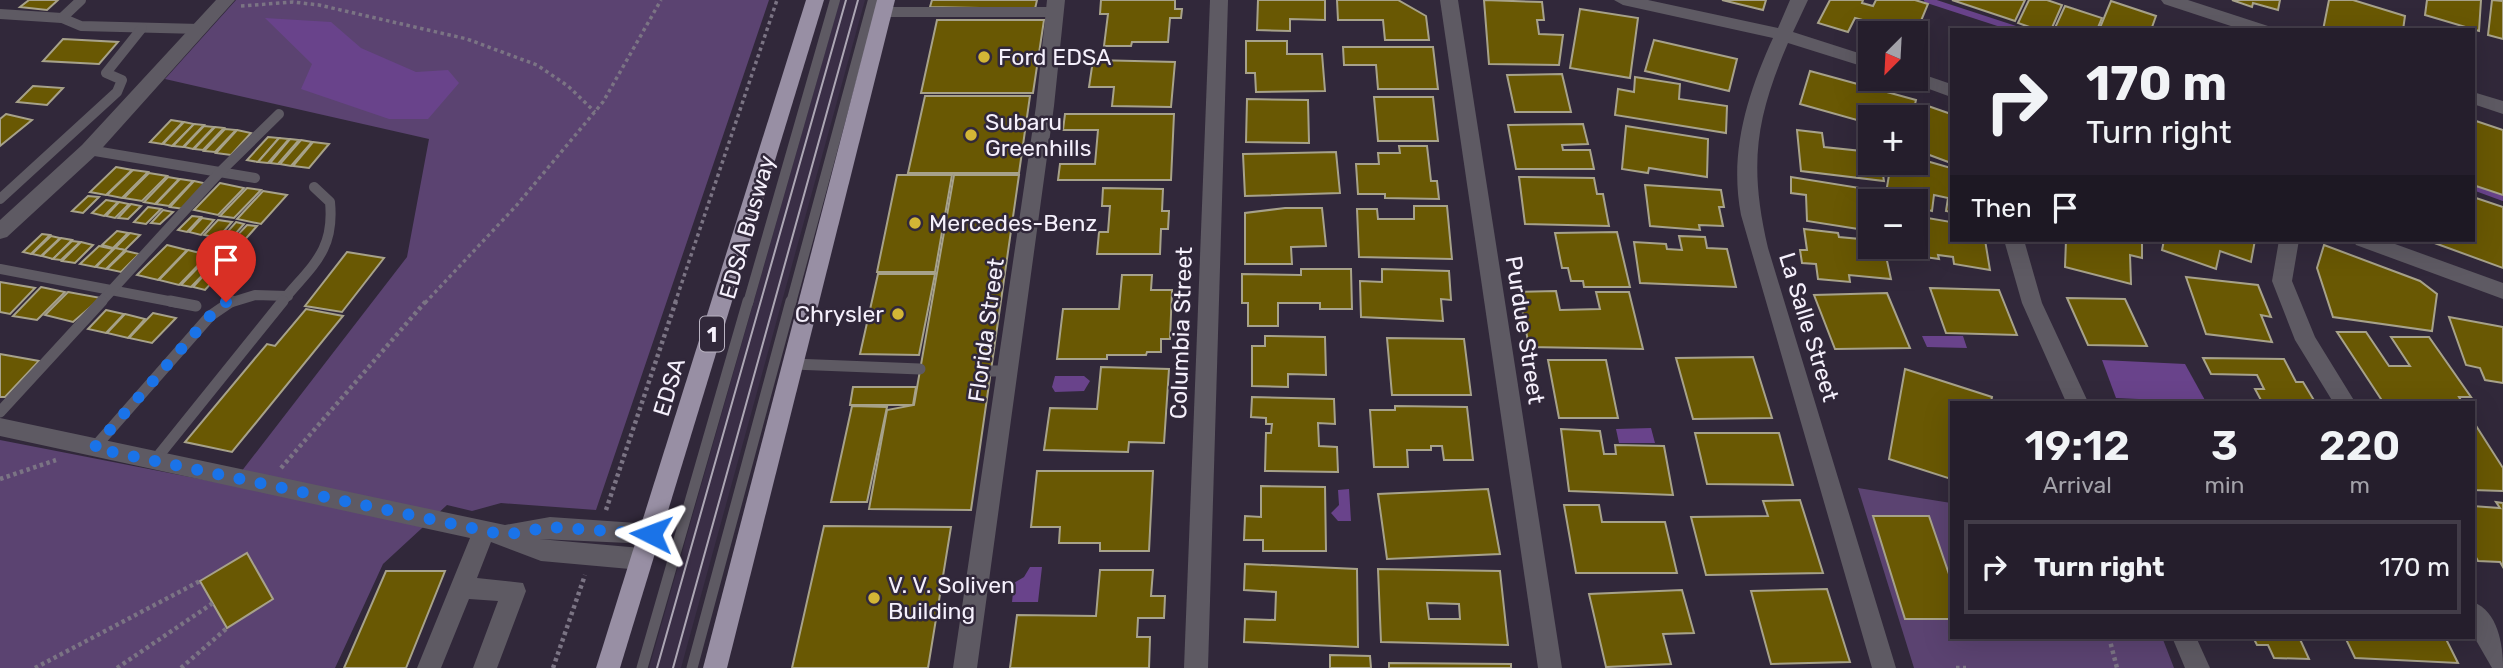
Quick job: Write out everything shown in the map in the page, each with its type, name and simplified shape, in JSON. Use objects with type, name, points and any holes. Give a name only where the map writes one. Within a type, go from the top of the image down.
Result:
[{"type":"highway","name":"EDSA","points":[[608,668],[815,0]]},
{"type":"highway","points":[[715,668],[881,4]]},
{"type":"street","name":"Columbia Street","points":[[1196,668],[1219,0]]},
{"type":"street","name":"Purdue Street","points":[[1449,0],[1550,668]]},
{"type":"street","points":[[1623,0],[1783,35],[1858,59]]},
{"type":"street","name":"La Salle Street","points":[[1799,0],[1758,101],[1748,145],[1746,193],[1758,248],[1884,668]]},
{"type":"street","points":[[2170,0],[2256,28]]},
{"type":"street","points":[[0,232],[89,150],[223,3]]},
{"type":"street","name":"Florida Street","points":[[965,668],[998,371],[1045,106],[1056,6]]},
{"type":"street","points":[[1928,82],[1950,91]]},
{"type":"street","points":[[2475,99],[2503,108]]},
{"type":"street","points":[[2015,242],[2032,303],[2077,401]]},
{"type":"street","points":[[2289,242],[2282,281],[2306,340],[2343,401]]},
{"type":"street","points":[[2369,242],[2503,290]]},
{"type":"street","points":[[0,427],[495,533],[541,551],[641,559]]},
{"type":"street","points":[[495,533],[550,527],[651,534]]},
{"type":"street","points":[[429,668],[462,588],[495,533]]},
{"type":"street","points":[[462,588],[514,591],[485,668]]},
{"type":"street","points":[[2475,616],[2503,663]]},
{"type":"street","points":[[2185,639],[2198,668]]},
{"type":"lane","points":[[62,18],[81,0]]},
{"type":"lane","name":"EDSA Busway","points":[[642,668],[835,0]]},
{"type":"lane","points":[[692,668],[881,4],[1056,6]]},
{"type":"lane","points":[[0,13],[62,18],[81,26],[201,29]]},
{"type":"lane","points":[[0,199],[117,92],[122,80],[106,73],[142,28]]},
{"type":"lane","points":[[0,412],[219,173],[279,114]]},
{"type":"lane","points":[[89,150],[255,178]]},
{"type":"lane","points":[[155,460],[327,246],[332,224],[330,202],[314,187]]},
{"type":"lane","points":[[0,269],[196,306]]},
{"type":"lane","points":[[94,448],[210,316],[226,302],[245,295],[288,296]]},
{"type":"lane","points":[[793,364],[920,369]]},
{"type":"path","points":[[268,483],[436,290],[516,206],[595,112],[661,0]]},
{"type":"path","points":[[599,532],[777,0]]},
{"type":"path","points":[[223,3],[293,2],[319,5],[491,46],[546,70],[577,90],[595,112]]},
{"type":"path","points":[[0,479],[59,460]]},
{"type":"path","points":[[554,668],[592,555]]},
{"type":"path","points":[[35,668],[200,581]]},
{"type":"path","points":[[117,668],[213,603]]},
{"type":"path","points":[[181,668],[227,628]]},
{"type":"path","points":[[2110,639],[2117,668]]},
{"type":"path","points":[[1956,668],[1966,668]]},
{"type":"shaded area","points":[[236,0],[769,0],[596,510],[501,503],[472,511],[447,505],[383,564],[335,668],[0,668],[0,440],[231,485],[407,257],[429,139],[165,79]]},
{"type":"shaded area","points":[[840,0],[865,0],[681,668],[649,668]]},
{"type":"shaded area","points":[[265,18],[331,22],[361,48],[416,72],[448,70],[459,83],[428,119],[389,119],[301,89],[312,64]]},
{"type":"shaded area","points":[[1922,336],[1963,336],[1967,348],[1927,347]]},
{"type":"shaded area","points":[[2102,360],[2185,364],[2205,401],[2184,401],[2116,398]]},
{"type":"shaded area","points":[[1055,376],[1084,376],[1090,381],[1084,391],[1055,392],[1052,387]]},
{"type":"shaded area","points":[[1651,428],[1655,443],[1619,443],[1616,429]]},
{"type":"shaded area","points":[[1858,488],[1950,503],[1950,639],[2163,639],[2174,668],[1914,668]]},
{"type":"shaded area","points":[[1349,489],[1351,521],[1338,521],[1331,513],[1339,505],[1338,490]]},
{"type":"shaded area","points":[[1030,567],[1042,567],[1038,602],[1012,602],[1014,583],[1024,577]]},
{"type":"building","points":[[29,0],[58,0],[47,10],[20,7]]},
{"type":"building","points":[[932,0],[1037,0],[1035,9],[930,7]]},
{"type":"building","points":[[1101,0],[1175,0],[1175,9],[1182,9],[1181,18],[1170,18],[1168,42],[1132,42],[1131,46],[1104,46],[1108,14],[1100,14]]},
{"type":"building","points":[[1258,0],[1325,0],[1325,20],[1290,19],[1290,31],[1257,30]]},
{"type":"building","points":[[1337,0],[1398,0],[1426,16],[1429,40],[1385,40],[1383,20],[1338,20]]},
{"type":"building","points":[[1484,0],[1542,2],[1544,20],[1537,20],[1539,34],[1563,35],[1559,65],[1489,64]]},
{"type":"building","points":[[1722,0],[1766,0],[1763,10]]},
{"type":"building","points":[[1830,0],[1863,0],[1862,3],[1873,6],[1876,0],[1915,0],[1928,4],[1921,21],[1866,21],[1855,18],[1848,32],[1818,23]]},
{"type":"building","points":[[1952,0],[2025,0],[2015,21]]},
{"type":"building","points":[[2029,0],[2047,0],[2062,5],[2052,28],[2032,28],[2018,23]]},
{"type":"building","points":[[2232,0],[2280,0],[2278,10],[2253,3],[2252,7]]},
{"type":"building","points":[[2329,0],[2353,0],[2405,16],[2403,28],[2323,28]]},
{"type":"building","points":[[2427,0],[2481,0],[2479,31],[2425,15]]},
{"type":"building","points":[[2492,0],[2503,1],[2503,39],[2488,35]]},
{"type":"building","points":[[2111,1],[2156,16],[2152,28],[2100,28]]},
{"type":"building","points":[[2065,6],[2102,18],[2098,28],[2055,28]]},
{"type":"building","points":[[1580,9],[1638,18],[1630,78],[1570,68]]},
{"type":"building","name":"Ford EDSA","points":[[937,20],[1044,20],[1033,93],[921,93]]},
{"type":"building","points":[[63,39],[118,42],[99,64],[43,61]]},
{"type":"building","points":[[1654,40],[1737,59],[1729,91],[1645,71]]},
{"type":"building","points":[[1246,41],[1287,41],[1287,54],[1322,54],[1325,91],[1256,92],[1255,73],[1246,73]]},
{"type":"building","points":[[1343,47],[1433,47],[1438,89],[1378,89],[1376,65],[1344,65]]},
{"type":"building","points":[[1093,60],[1175,62],[1171,107],[1112,106],[1114,87],[1089,87]]},
{"type":"building","points":[[1810,71],[1858,84],[1858,91],[1883,91],[1916,100],[1915,105],[1858,105],[1858,120],[1800,104]]},
{"type":"building","points":[[1562,74],[1571,112],[1515,112],[1507,75]]},
{"type":"building","points":[[1635,77],[1680,84],[1679,99],[1727,106],[1726,133],[1615,115],[1618,89],[1634,92]]},
{"type":"building","points":[[33,86],[63,88],[47,105],[17,102]]},
{"type":"building","name":"Subaru Greenhills","points":[[925,96],[1030,96],[1019,173],[908,173]]},
{"type":"building","points":[[1374,97],[1433,97],[1438,141],[1378,141]]},
{"type":"building","points":[[1247,99],[1308,100],[1309,143],[1246,142]]},
{"type":"building","points":[[1928,106],[1950,114],[1950,163],[1928,154]]},
{"type":"building","points":[[6,114],[32,120],[0,146],[0,119]]},
{"type":"building","points":[[1065,114],[1174,114],[1171,180],[1058,180],[1060,164],[1095,164],[1098,130],[1063,130]]},
{"type":"building","points":[[171,120],[183,122],[162,144],[150,142]]},
{"type":"building","points":[[2475,121],[2503,130],[2503,195],[2475,186]]},
{"type":"building","points":[[184,122],[194,124],[172,146],[163,144]]},
{"type":"building","points":[[194,124],[204,125],[183,147],[173,146]]},
{"type":"building","points":[[1583,124],[1588,144],[1562,145],[1563,150],[1590,150],[1594,169],[1516,169],[1508,125]]},
{"type":"building","points":[[204,126],[214,127],[193,149],[184,147]]},
{"type":"building","points":[[1626,126],[1708,139],[1707,177],[1649,168],[1648,173],[1622,169]]},
{"type":"building","points":[[215,127],[224,128],[203,150],[194,149]]},
{"type":"building","points":[[225,129],[236,130],[215,152],[204,151]]},
{"type":"building","points":[[237,130],[251,133],[231,155],[216,153]]},
{"type":"building","points":[[1797,130],[1822,133],[1824,147],[1858,151],[1858,175],[1883,175],[1884,181],[1801,171]]},
{"type":"building","points":[[268,137],[279,138],[258,162],[247,160]]},
{"type":"building","points":[[279,138],[289,139],[268,163],[258,162]]},
{"type":"building","points":[[290,139],[299,140],[278,164],[270,163]]},
{"type":"building","points":[[301,140],[312,142],[291,166],[280,164]]},
{"type":"building","points":[[313,142],[329,144],[309,168],[293,166]]},
{"type":"building","points":[[1399,146],[1427,146],[1431,181],[1437,181],[1439,199],[1385,198],[1385,194],[1358,194],[1356,164],[1379,164],[1378,153],[1400,153]]},
{"type":"building","points":[[1336,152],[1340,193],[1245,196],[1243,154]]},
{"type":"building","points":[[1928,161],[1950,168],[1950,212],[1946,211],[1948,198],[1934,195],[1932,211],[1928,210],[1928,189],[1887,189],[1889,175],[1928,175]]},
{"type":"building","points":[[116,167],[132,170],[106,195],[90,192]]},
{"type":"building","points":[[133,170],[148,172],[122,198],[107,195]]},
{"type":"building","points":[[149,173],[167,176],[142,201],[124,198]]},
{"type":"building","name":"Mercedes-Benz","points":[[897,175],[952,175],[935,272],[877,272]]},
{"type":"building","points":[[954,175],[1019,175],[971,510],[869,509],[887,410],[914,405]]},
{"type":"building","points":[[168,177],[179,179],[155,204],[144,202]]},
{"type":"building","points":[[1519,177],[1594,178],[1597,194],[1603,194],[1609,226],[1525,224]]},
{"type":"building","points":[[1791,177],[1866,189],[1858,189],[1858,229],[1807,221],[1806,195],[1791,193]]},
{"type":"building","points":[[180,179],[193,181],[169,206],[156,204]]},
{"type":"building","points":[[194,181],[208,184],[184,209],[170,207]]},
{"type":"building","points":[[220,183],[244,188],[218,215],[194,210]]},
{"type":"building","points":[[1645,185],[1721,190],[1724,207],[1719,207],[1723,226],[1699,225],[1700,230],[1650,226]]},
{"type":"building","points":[[247,188],[261,190],[234,218],[220,216]]},
{"type":"building","points":[[1103,188],[1163,189],[1162,211],[1169,211],[1168,229],[1161,229],[1160,254],[1097,254],[1099,232],[1108,232],[1110,206],[1102,206]]},
{"type":"building","points":[[263,191],[287,195],[261,224],[237,219]]},
{"type":"building","points":[[88,196],[99,197],[83,213],[72,211]]},
{"type":"building","points":[[2475,198],[2503,207],[2503,268],[2432,242],[2475,242]]},
{"type":"building","points":[[106,200],[118,202],[104,216],[92,213]]},
{"type":"building","points":[[119,202],[129,204],[115,218],[106,216]]},
{"type":"building","points":[[131,204],[141,206],[128,219],[118,218]]},
{"type":"building","points":[[1414,206],[1447,206],[1452,259],[1359,257],[1357,209],[1377,209],[1378,219],[1414,219]]},
{"type":"building","points":[[148,207],[161,209],[146,224],[134,222]]},
{"type":"building","points":[[1285,208],[1322,208],[1326,246],[1291,247],[1292,264],[1245,264],[1245,213]]},
{"type":"building","points":[[163,210],[173,212],[160,224],[151,223]]},
{"type":"building","points":[[192,216],[201,217],[187,232],[178,230]]},
{"type":"building","points":[[202,218],[214,220],[201,235],[189,232]]},
{"type":"building","points":[[1928,218],[1950,222],[1950,242],[1985,242],[1990,270],[1954,264],[1953,257],[1938,255],[1939,259],[1928,257]]},
{"type":"building","points":[[218,220],[232,222],[218,238],[204,235]]},
{"type":"building","points":[[236,222],[244,224],[230,240],[222,238]]},
{"type":"building","points":[[247,225],[257,226],[242,243],[232,241]]},
{"type":"building","points":[[1804,229],[1838,233],[1839,237],[1858,239],[1858,259],[1887,259],[1891,279],[1849,275],[1850,282],[1818,279],[1816,264],[1802,263],[1800,250],[1807,250]]},
{"type":"building","points":[[117,231],[128,233],[113,248],[102,245]]},
{"type":"building","points":[[1617,232],[1630,287],[1584,287],[1583,281],[1571,281],[1568,268],[1562,268],[1555,233]]},
{"type":"building","points":[[130,233],[140,235],[125,250],[115,248]]},
{"type":"building","points":[[42,234],[50,235],[31,254],[23,252]]},
{"type":"building","points":[[51,236],[60,238],[41,256],[32,254]]},
{"type":"building","points":[[1679,236],[1705,237],[1707,248],[1727,249],[1736,287],[1640,283],[1634,242],[1666,244],[1667,249],[1682,250]]},
{"type":"building","points":[[61,238],[72,240],[53,259],[42,256]]},
{"type":"building","points":[[72,241],[80,242],[61,260],[53,259]]},
{"type":"building","points":[[81,242],[93,245],[75,263],[62,261]]},
{"type":"building","points":[[2066,242],[2142,242],[2142,258],[2130,255],[2131,284],[2065,267]]},
{"type":"building","points":[[2164,242],[2255,242],[2251,262],[2220,251],[2216,269],[2162,250]]},
{"type":"building","points":[[167,245],[187,250],[158,280],[137,275]]},
{"type":"building","points":[[2324,245],[2420,281],[2437,294],[2432,331],[2333,317],[2317,268]]},
{"type":"building","points":[[99,246],[113,249],[95,267],[80,264]]},
{"type":"building","points":[[115,248],[125,250],[106,269],[96,267]]},
{"type":"building","points":[[188,250],[208,255],[179,285],[159,280]]},
{"type":"building","points":[[126,251],[139,254],[121,272],[107,269]]},
{"type":"building","points":[[347,252],[384,258],[342,312],[305,306]]},
{"type":"building","points":[[209,256],[219,258],[191,287],[181,285]]},
{"type":"building","points":[[220,258],[232,260],[205,290],[193,287]]},
{"type":"building","points":[[1301,269],[1351,269],[1352,309],[1320,309],[1320,303],[1278,303],[1278,326],[1248,326],[1248,303],[1242,303],[1242,274],[1301,275]]},
{"type":"building","points":[[1382,269],[1449,271],[1451,300],[1441,299],[1443,321],[1361,317],[1360,281],[1382,282]]},
{"type":"building","name":"Chrysler","points":[[878,274],[935,274],[919,355],[860,354]]},
{"type":"building","points":[[1122,275],[1152,275],[1151,290],[1172,290],[1170,339],[1161,339],[1161,352],[1147,352],[1146,355],[1107,355],[1107,359],[1057,359],[1063,309],[1119,309]]},
{"type":"building","points":[[2186,277],[2258,285],[2271,317],[2261,315],[2272,342],[2206,334]]},
{"type":"building","points":[[0,282],[35,288],[10,314],[0,312]]},
{"type":"building","points":[[41,287],[65,292],[37,320],[13,316]]},
{"type":"building","points":[[1930,288],[1999,290],[2017,335],[1946,333]]},
{"type":"building","points":[[1556,291],[1560,310],[1600,309],[1596,292],[1629,292],[1643,349],[1529,347],[1519,292]]},
{"type":"building","points":[[68,292],[101,298],[73,322],[45,315]]},
{"type":"building","points":[[1887,293],[1910,348],[1835,349],[1814,295]]},
{"type":"building","points":[[2067,298],[2125,299],[2147,346],[2088,345]]},
{"type":"building","points":[[306,309],[343,316],[232,452],[185,442],[267,344],[275,346]]},
{"type":"building","points":[[106,310],[124,314],[106,333],[88,329]]},
{"type":"building","points":[[153,313],[176,318],[152,343],[129,338]]},
{"type":"building","points":[[125,314],[145,319],[128,338],[107,333]]},
{"type":"building","points":[[2449,317],[2503,327],[2503,383],[2485,380],[2480,368],[2466,365]]},
{"type":"building","points":[[2337,332],[2366,332],[2389,366],[2410,366],[2391,337],[2429,337],[2471,397],[2459,397],[2461,401],[2382,401]]},
{"type":"building","points":[[1265,336],[1325,337],[1326,375],[1288,374],[1288,387],[1252,386],[1252,346],[1265,346]]},
{"type":"building","points":[[1387,338],[1464,339],[1471,395],[1392,395]]},
{"type":"building","points":[[0,354],[39,361],[5,397],[0,397]]},
{"type":"building","points":[[1753,357],[1772,418],[1693,419],[1676,358]]},
{"type":"building","points":[[2203,358],[2284,359],[2296,382],[2303,382],[2314,401],[2261,401],[2255,389],[2264,389],[2257,375],[2211,374]]},
{"type":"building","points":[[1548,360],[1606,360],[1618,418],[1559,418]]},
{"type":"building","points":[[1101,367],[1169,369],[1164,443],[1129,442],[1128,452],[1044,450],[1050,408],[1097,409]]},
{"type":"building","points":[[1905,369],[1992,397],[1991,401],[1950,401],[1950,479],[1889,459]]},
{"type":"building","points":[[853,387],[916,387],[913,405],[850,405]]},
{"type":"building","points":[[1252,397],[1334,399],[1335,424],[1318,423],[1319,446],[1337,447],[1338,472],[1265,471],[1266,433],[1271,433],[1272,424],[1266,424],[1266,418],[1251,417]]},
{"type":"building","points":[[852,406],[887,407],[867,502],[831,502]]},
{"type":"building","points":[[1395,406],[1467,407],[1473,460],[1444,460],[1442,446],[1431,446],[1431,450],[1407,450],[1408,467],[1374,467],[1370,410],[1395,410]]},
{"type":"building","points":[[2475,424],[2503,468],[2503,491],[2475,490]]},
{"type":"building","points":[[1561,429],[1600,431],[1604,454],[1616,454],[1615,445],[1664,446],[1673,495],[1569,491]]},
{"type":"building","points":[[1695,433],[1779,433],[1793,485],[1707,484]]},
{"type":"building","points":[[1037,471],[1153,471],[1149,551],[1100,551],[1100,543],[1059,543],[1060,527],[1031,527]]},
{"type":"building","points":[[1261,486],[1325,487],[1326,551],[1263,551],[1263,540],[1244,540],[1245,516],[1261,517]]},
{"type":"building","points":[[1488,489],[1500,554],[1387,559],[1378,494]]},
{"type":"building","points":[[1800,500],[1823,573],[1706,575],[1691,517],[1768,516],[1763,501]]},
{"type":"building","points":[[2496,502],[2503,503],[2503,567],[2500,562],[2478,561],[2475,556],[2475,506],[2500,508]]},
{"type":"building","points":[[1564,505],[1599,505],[1602,522],[1665,522],[1677,573],[1576,573]]},
{"type":"building","points":[[1873,516],[1929,516],[1950,577],[1950,619],[1905,619]]},
{"type":"building","name":"V. V. Soliven Building","points":[[824,526],[951,527],[928,668],[792,668]]},
{"type":"building","points":[[247,553],[273,599],[227,628],[200,581]]},
{"type":"building","points":[[1245,564],[1357,569],[1358,647],[1244,642],[1245,619],[1275,620],[1276,592],[1244,590]]},
{"type":"building","points":[[1378,569],[1500,571],[1508,645],[1381,642]],"holes":[[[1427,603],[1459,604],[1460,619],[1429,619]]]},
{"type":"building","points":[[1100,570],[1153,570],[1151,596],[1165,596],[1164,618],[1138,618],[1137,637],[1150,637],[1149,668],[1010,668],[1017,615],[1096,616]]},
{"type":"building","points":[[386,571],[445,571],[406,668],[344,668]]},
{"type":"building","points":[[1827,589],[1850,662],[1771,664],[1751,591]]},
{"type":"building","points":[[1682,590],[1694,633],[1663,634],[1671,664],[1606,667],[1589,594]]},
{"type":"building","points":[[2254,639],[2300,639],[2309,659],[2274,658],[2268,645],[2257,645]]},
{"type":"building","points":[[2346,639],[2446,639],[2458,663],[2355,658]]},
{"type":"building","points":[[1330,655],[1370,656],[1371,668],[1330,668]]},
{"type":"building","points":[[1389,663],[1511,664],[1511,668],[1389,668]]},
{"type":"waterway","points":[[1927,0],[2013,28]]},
{"type":"waterway","points":[[2475,188],[2503,198]]},
{"type":"tram line","points":[[657,668],[846,0]]},
{"type":"tram line","points":[[673,668],[858,0]]},
{"type":"place","name":"Ford EDSA","points":[[984,57]]},
{"type":"place","name":"Subaru Greenhills","points":[[971,135]]},
{"type":"place","name":"Mercedes-Benz","points":[[915,223]]},
{"type":"place","name":"Chrysler","points":[[898,314]]},
{"type":"place","name":"V. V. Soliven Building","points":[[874,598]]},
{"type":"route","points":[[226,302],[210,316],[94,448],[505,535],[550,527],[651,534]]}]
